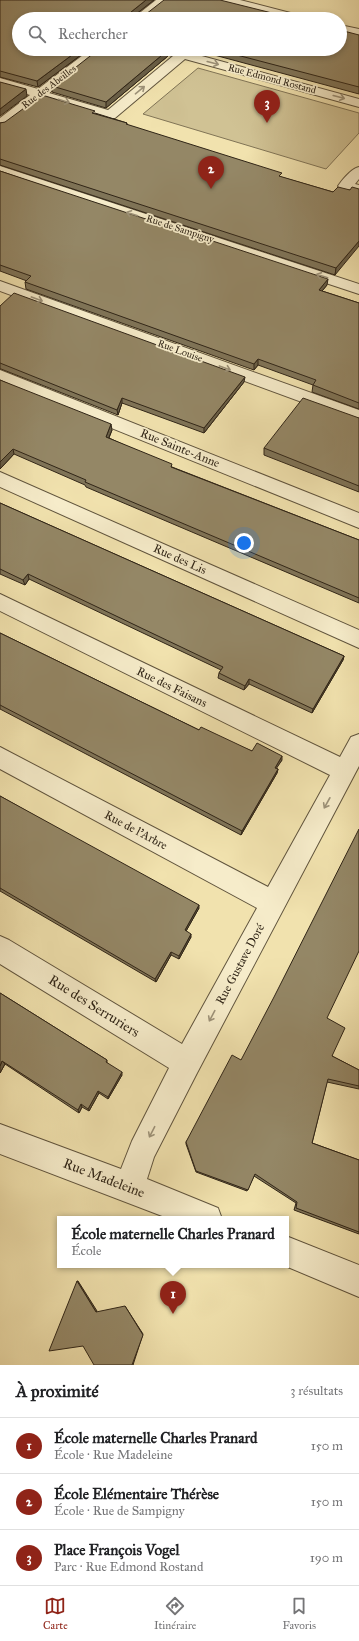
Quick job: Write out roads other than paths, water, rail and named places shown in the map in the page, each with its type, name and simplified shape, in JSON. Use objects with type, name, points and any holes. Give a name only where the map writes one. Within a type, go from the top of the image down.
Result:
[{"type":"street","points":[[147,12],[163,0]]},
{"type":"street","points":[[226,0],[274,12]]},
{"type":"street","points":[[347,30],[359,33]]},
{"type":"street","name":"Rue des Abeilles","points":[[0,124],[90,56]]},
{"type":"street","points":[[0,82],[110,115],[181,56]]},
{"type":"street","name":"Rue Edmond Rostand","points":[[190,56],[359,103]]},
{"type":"street","name":"Rue de Sampigny","points":[[0,170],[359,289]]},
{"type":"street","points":[[352,188],[359,171]]},
{"type":"street","name":"Rue Louise","points":[[0,286],[359,417]]},
{"type":"street","name":"Rue Sainte-Anne","points":[[0,376],[359,521]]},
{"type":"street","name":"Rue des Lis","points":[[0,479],[359,639]]},
{"type":"street","name":"Rue des Faisans","points":[[0,602],[345,771]]},
{"type":"street","name":"Rue Gustave Doré","points":[[129,1188],[142,1151],[187,1063],[359,744]]},
{"type":"street","name":"Rue de l'Arbre","points":[[0,757],[273,903]]},
{"type":"street","name":"Rue des Serruriers","points":[[0,948],[187,1063]]},
{"type":"street","name":"Rue Madeleine","points":[[0,1139],[199,1216]]},
{"type":"street","points":[[289,1252],[359,1281]]},
{"type":"place","name":"Place François Vogel","points":[[267,123]]},
{"type":"place","name":"École Elémentaire Thérèse","points":[[211,189]]},
{"type":"place","name":"École maternelle Charles Pranard","points":[[173,1314]]}]
